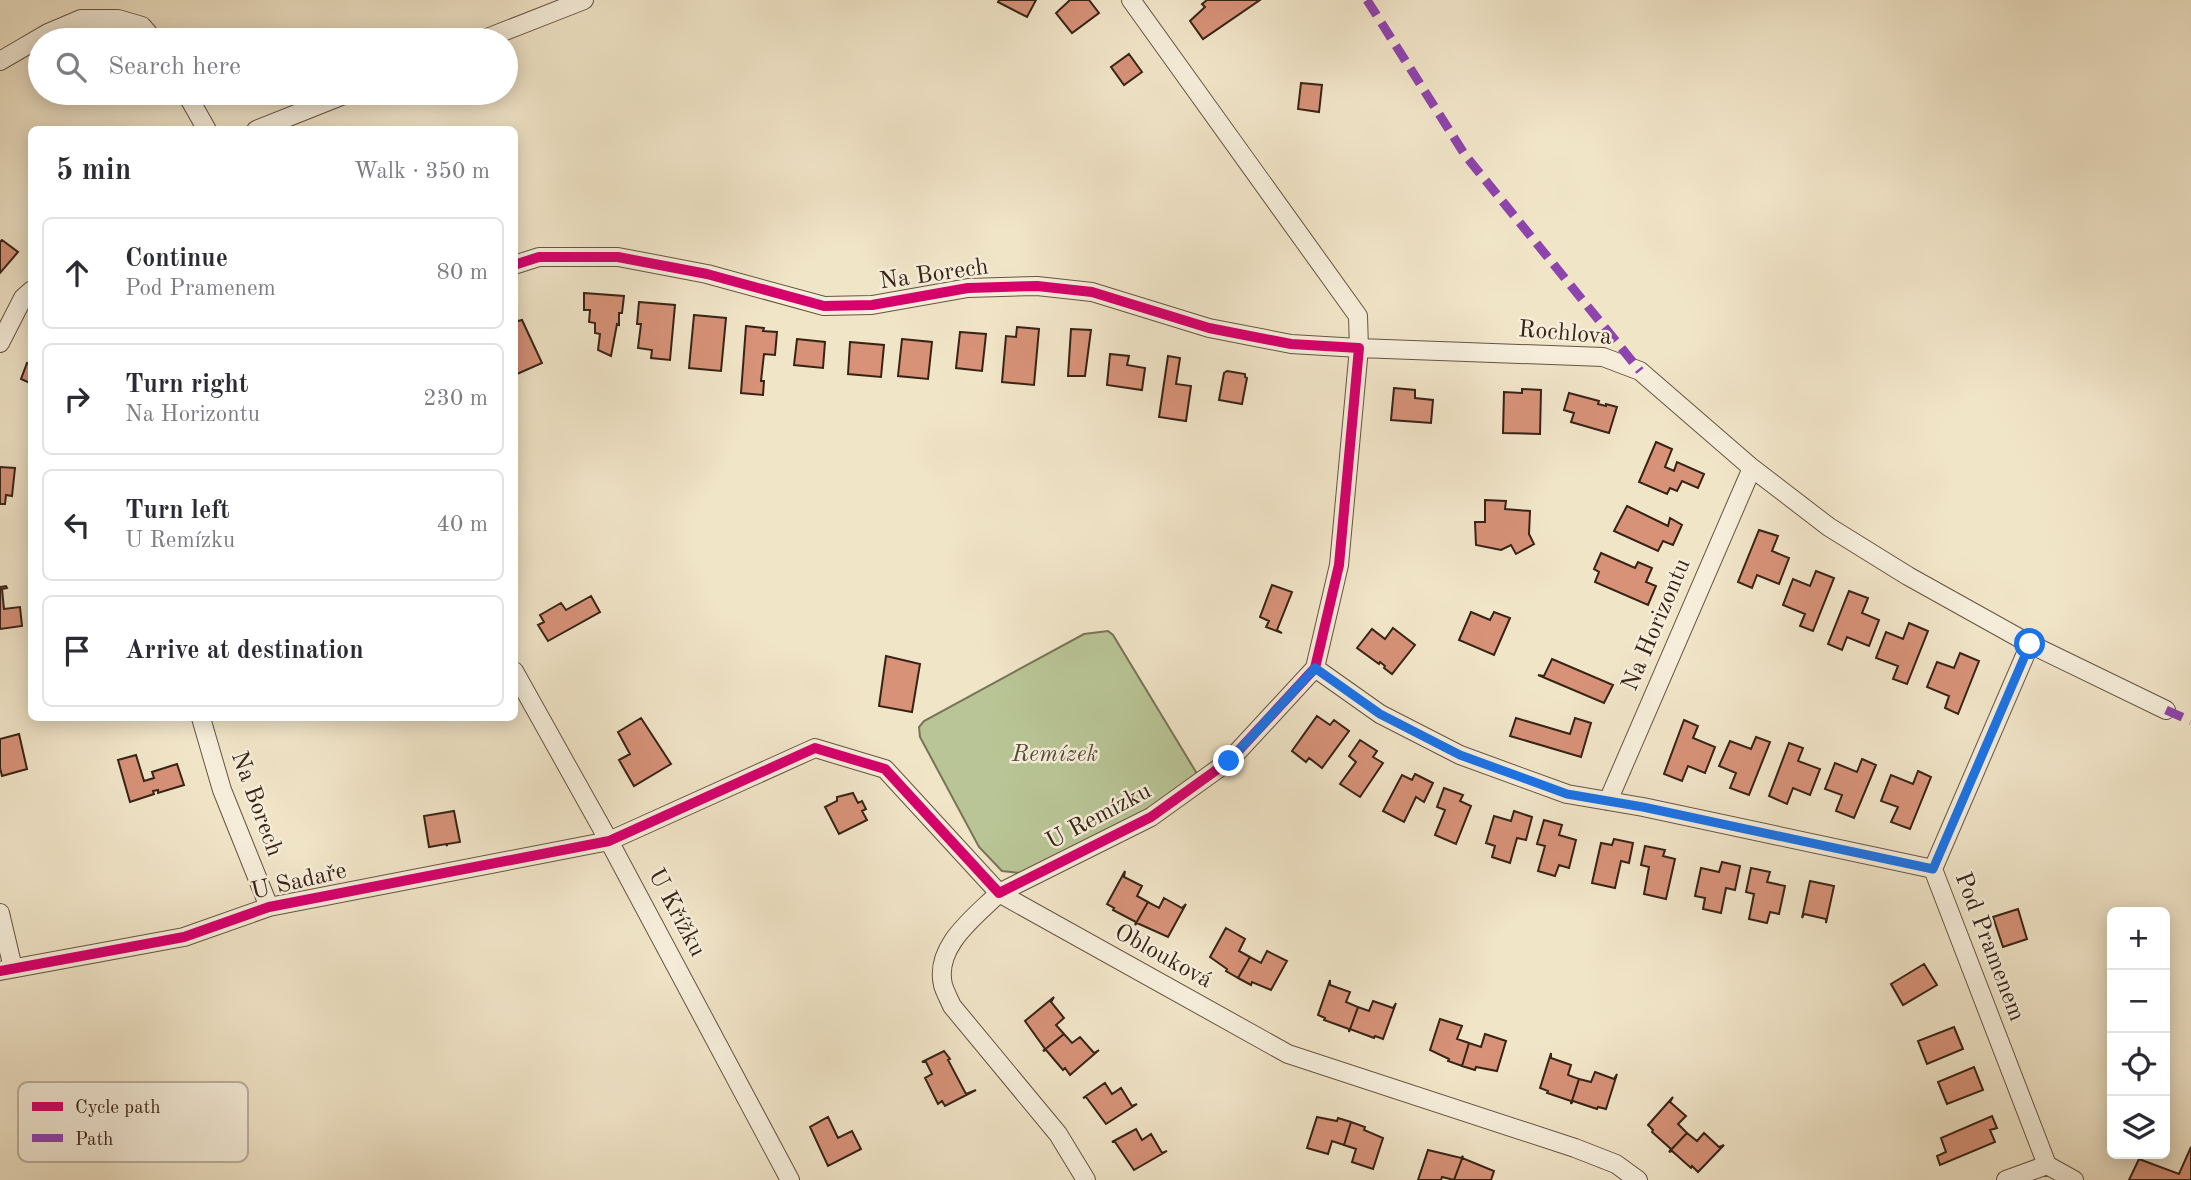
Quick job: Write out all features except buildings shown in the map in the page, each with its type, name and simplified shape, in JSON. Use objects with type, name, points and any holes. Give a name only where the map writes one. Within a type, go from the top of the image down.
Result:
[{"type":"street","points":[[513,28],[584,0]]},
{"type":"street","points":[[1131,0],[1358,316],[1359,348]]},
{"type":"street","points":[[60,28],[81,19],[118,19],[144,28]]},
{"type":"street","points":[[0,61],[28,45]]},
{"type":"street","points":[[193,105],[205,126]]},
{"type":"street","points":[[266,126],[319,105]]},
{"type":"street","name":"Na Borech","points":[[518,264],[539,257],[618,257],[707,274],[824,306],[872,305],[968,288],[1037,286],[1092,292],[1209,328],[1291,344],[1359,348]]},
{"type":"street","points":[[0,343],[28,294]]},
{"type":"street","name":"Rochlova","points":[[1359,348],[1602,357],[1640,371],[1752,468],[1829,527],[1908,576],[2030,644],[2166,710]]},
{"type":"street","name":"U Remízku","points":[[999,893],[1151,817],[1229,761],[1315,668],[1339,565],[1359,348]]},
{"type":"street","name":"Na Horizontu","points":[[1608,801],[1752,468]]},
{"type":"street","name":"Pod Pramenem","points":[[2030,644],[1933,869],[2047,1165]]},
{"type":"street","points":[[1315,668],[1380,714],[1460,755],[1567,794],[1933,869]]},
{"type":"street","name":"U Křížku","points":[[518,678],[610,841],[790,1180]]},
{"type":"street","name":"Na Borech","points":[[202,721],[222,790],[269,907]]},
{"type":"street","points":[[610,841],[815,748],[885,769],[999,893],[954,938],[944,957],[943,983],[952,1006],[1058,1134],[1086,1180]]},
{"type":"street","name":"U Sadaře","points":[[7,970],[184,937],[269,907],[610,841]]},
{"type":"street","name":"Oblouková","points":[[999,893],[1288,1054],[1575,1148],[1616,1164],[1639,1180]]},
{"type":"street","points":[[0,913],[7,970]]},
{"type":"street","points":[[2006,1180],[2047,1165],[2074,1180]]},
{"type":"green space","name":"Remízek","points":[[1108,631],[1113,635],[1196,772],[1196,784],[1029,874],[1002,871],[979,847],[920,737],[919,727],[924,721],[1084,634]]},
{"type":"marked path","points":[[1367,0],[1465,155],[1640,371]]},
{"type":"marked path","points":[[2166,710],[2191,721]]},
{"type":"cycle path","points":[[0,971],[184,937],[269,907],[609,841],[815,748],[885,769],[999,893],[1151,817],[1229,761],[1315,668],[1339,565],[1359,348],[1291,344],[1209,328],[1092,292],[1037,286],[968,288],[872,305],[824,306],[707,274],[618,257],[539,257],[518,264]]},
{"type":"route","points":[[1229,761],[1315,668],[1380,714],[1460,755],[1567,794],[1643,807],[1933,869],[2030,644]]}]
